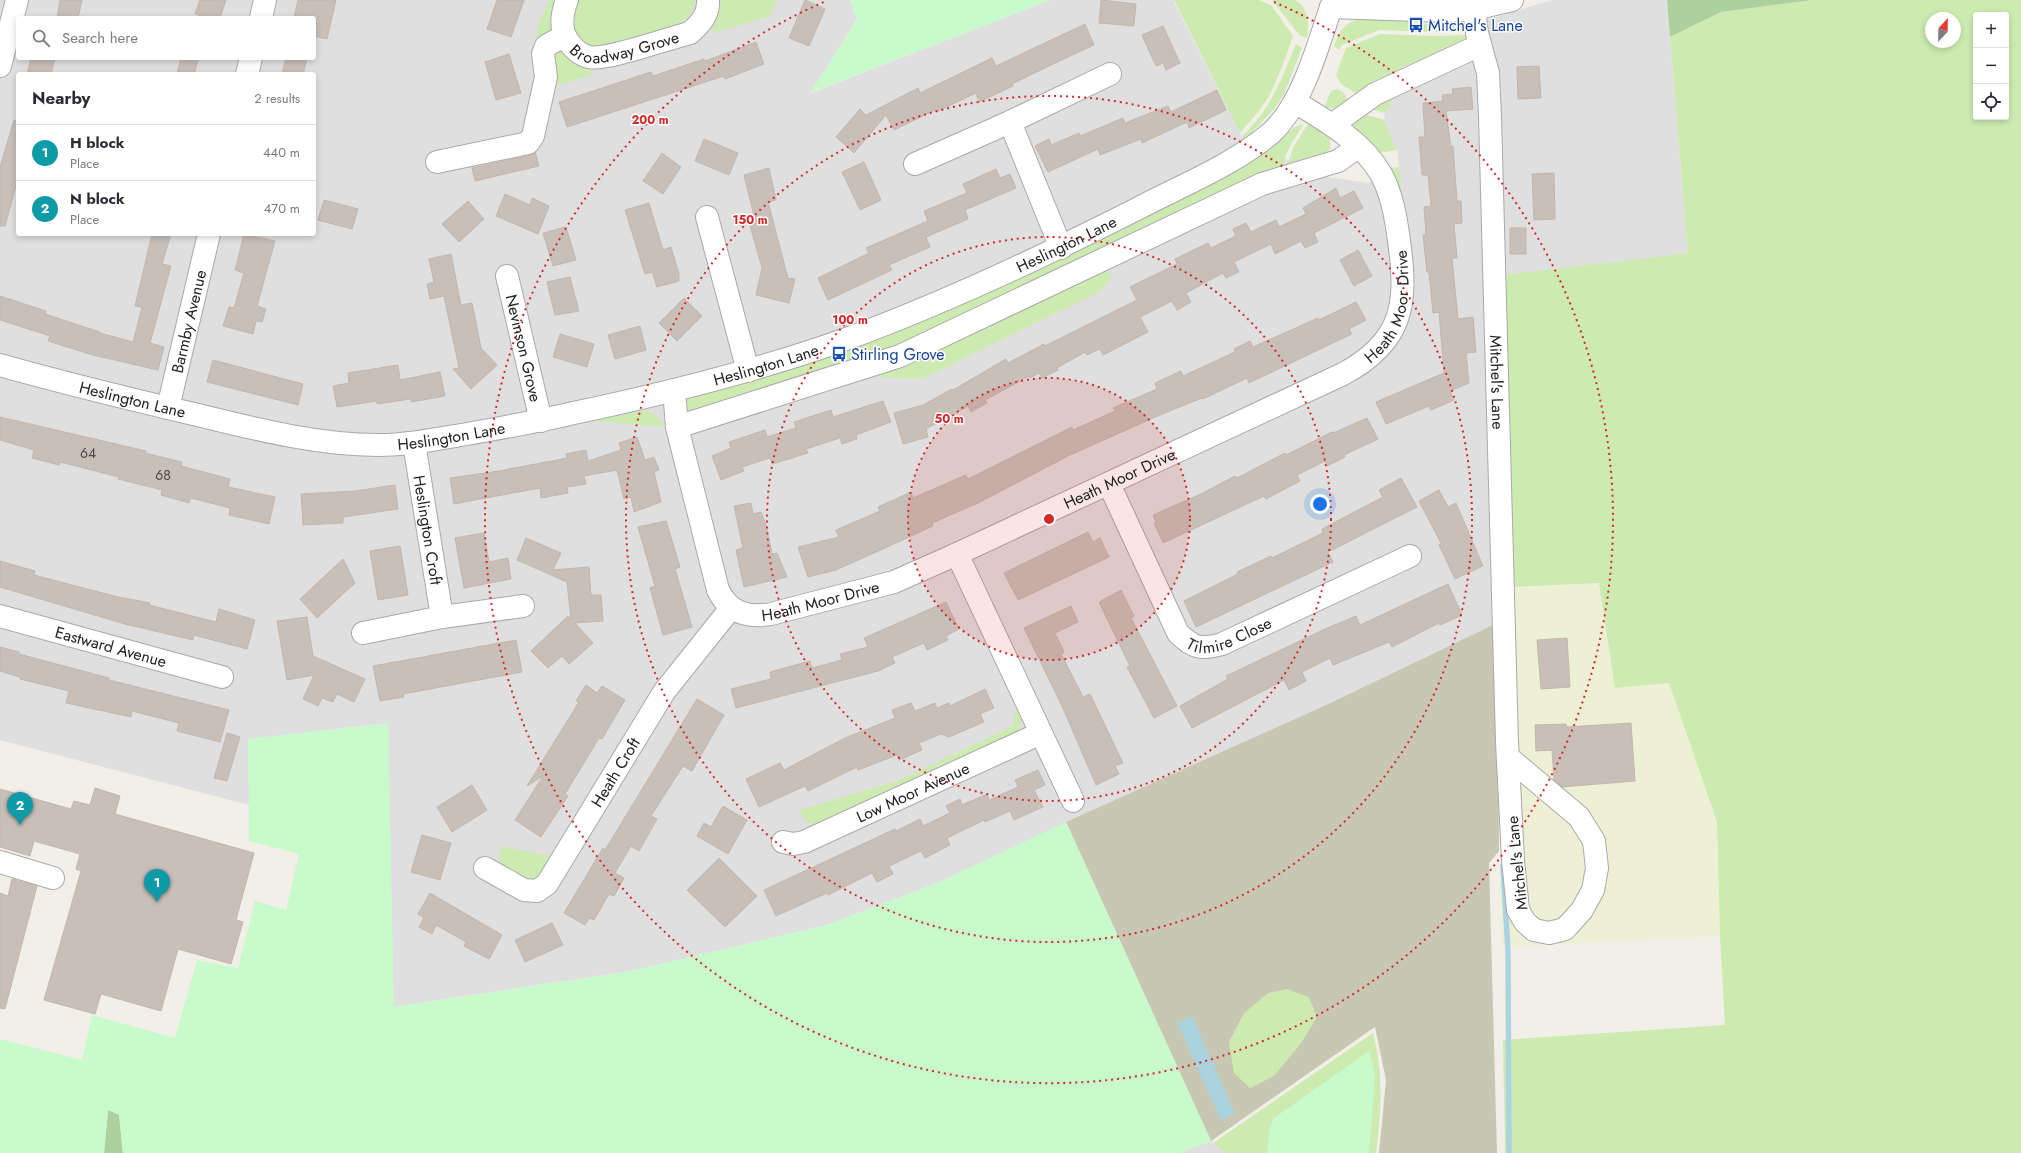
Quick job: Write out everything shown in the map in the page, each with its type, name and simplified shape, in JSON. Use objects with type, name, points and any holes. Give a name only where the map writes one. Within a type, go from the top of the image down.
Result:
[{"type":"street","points":[[0,66],[17,0]]},
{"type":"street","points":[[261,16],[265,0]]},
{"type":"street","name":"Broadway Grove","points":[[567,0],[561,16],[564,36],[575,50],[588,57],[604,57],[690,33],[700,24],[708,9],[708,0]]},
{"type":"street","name":"Heslington Lane","points":[[0,365],[61,382],[234,424],[317,440],[378,445],[414,443],[540,421],[668,392],[748,371],[849,338],[945,299],[1061,248],[1241,155],[1270,133],[1286,117],[1295,102],[1318,46],[1326,3],[1402,10],[1448,11],[1474,8],[1512,0]]},
{"type":"street","name":"Mitchel's Lane","points":[[1474,8],[1480,45],[1488,73],[1508,758],[1513,860],[1518,910],[1525,922],[1534,930],[1549,933],[1565,929],[1582,910],[1593,890],[1597,868],[1594,841],[1578,818],[1508,758]]},
{"type":"street","points":[[437,162],[528,143],[533,136],[546,77],[543,54],[546,46],[564,36]]},
{"type":"street","points":[[1332,125],[1375,94],[1480,45]]},
{"type":"street","points":[[248,72],[250,60]]},
{"type":"street","points":[[915,164],[1010,122],[1110,74]]},
{"type":"street","name":"Heath Moor Drive","points":[[731,608],[743,614],[756,616],[771,614],[878,587],[958,554],[1109,484],[1343,374],[1360,365],[1376,353],[1388,339],[1397,320],[1402,304],[1403,277],[1395,213],[1380,174],[1358,147],[1332,125],[1295,102]]},
{"type":"street","points":[[1010,122],[1061,248]]},
{"type":"street","points":[[678,427],[900,356],[1262,184],[1338,161],[1358,147]]},
{"type":"street","points":[[707,217],[748,371]]},
{"type":"street","name":"Barmby Avenue","points":[[168,408],[209,236]]},
{"type":"street","name":"Nevinson Grove","points":[[507,276],[540,421]]},
{"type":"street","points":[[668,392],[671,416],[678,427],[718,590],[723,600],[731,608]]},
{"type":"street","name":"Heslington Croft","points":[[414,443],[442,617]]},
{"type":"street","name":"Tilmire Close","points":[[1109,484],[1178,633],[1188,644],[1199,648],[1209,648],[1222,644],[1410,556]]},
{"type":"street","points":[[958,554],[1073,801]]},
{"type":"street","points":[[363,633],[442,617],[523,606]]},
{"type":"street","name":"Heath Croft","points":[[485,868],[524,890],[537,891],[547,884],[664,692],[731,608]]},
{"type":"street","name":"Eastward Avenue","points":[[0,616],[222,677]]},
{"type":"street","name":"Low Moor Avenue","points":[[783,842],[793,844],[804,842],[1041,733]]},
{"type":"street","points":[[0,862],[53,878]]},
{"type":"shaded area","points":[[0,0],[850,0],[857,19],[811,93],[1050,0],[1173,0],[1244,141],[1328,177],[1368,183],[1399,167],[1397,150],[1384,120],[1385,113],[1398,92],[1467,65],[1486,20],[1552,0],[1667,0],[1688,254],[1504,275],[1497,623],[1326,705],[937,883],[827,925],[631,971],[393,1007],[388,723],[249,739],[249,805],[0,740]]},
{"type":"shaded area","points":[[1599,583],[1615,688],[1669,683],[1717,822],[1720,936],[1501,947],[1497,589]]},
{"type":"shaded area","points":[[1497,623],[1499,851],[1489,863],[1497,1153],[1379,1153],[1386,1080],[1375,1027],[1211,1141],[1066,822],[1326,705]]},
{"type":"shaded area","points":[[1211,1141],[1225,1153],[1179,1153]]},
{"type":"green space","points":[[551,0],[560,0],[559,48],[575,64],[595,74],[543,90],[536,55],[536,44],[539,23]]},
{"type":"green space","points":[[578,0],[696,0],[690,15],[676,27],[611,46],[599,47],[585,44],[575,35],[571,24]]},
{"type":"green space","points":[[721,0],[777,0],[769,17],[711,33],[717,18]]},
{"type":"green space","points":[[850,0],[1050,0],[810,93],[857,20]]},
{"type":"green space","points":[[1174,0],[1258,0],[1271,5],[1293,36],[1269,96],[1259,111],[1240,133]]},
{"type":"green space","points":[[1272,0],[1294,0],[1303,7],[1308,22],[1307,38],[1300,36]]},
{"type":"green space","points":[[1667,0],[1813,0],[1721,12],[1670,37]]},
{"type":"green space","points":[[1813,0],[2021,0],[2021,1153],[1505,1153],[1503,1040],[1725,1025],[1720,936],[1717,822],[1669,683],[1615,688],[1599,583],[1513,587],[1504,275],[1688,253],[1670,37],[1721,12]]},
{"type":"green space","points":[[1367,18],[1428,24],[1429,32],[1379,30],[1342,45],[1339,50],[1334,46],[1342,30],[1346,26],[1355,20]]},
{"type":"green space","points":[[1467,22],[1467,31],[1434,32],[1433,24]]},
{"type":"green space","points":[[1380,34],[1436,36],[1468,35],[1465,39],[1374,81],[1357,94],[1341,84],[1336,75],[1346,48]]},
{"type":"green space","points":[[1296,44],[1302,48],[1284,94],[1274,109],[1244,141],[1242,136],[1252,126],[1268,105],[1286,69]]},
{"type":"green space","points":[[1337,89],[1343,92],[1348,100],[1336,108],[1324,108],[1331,91]]},
{"type":"green space","points":[[1398,92],[1385,113],[1367,108]]},
{"type":"green space","points":[[1361,113],[1384,120],[1397,150],[1378,153],[1353,129],[1355,120]]},
{"type":"green space","points":[[1304,124],[1287,152],[1282,171],[906,347],[690,414],[686,412],[686,401],[689,399],[790,369],[1259,156],[1295,127]]},
{"type":"green space","points":[[1308,124],[1324,132],[1330,139],[1329,149],[1326,156],[1287,165],[1294,146]]},
{"type":"green space","points":[[1399,167],[1403,208],[1387,168]]},
{"type":"green space","points":[[1107,268],[1112,277],[1101,291],[922,379],[871,377]]},
{"type":"green space","points":[[644,410],[656,416],[665,427],[594,421]]},
{"type":"green space","points":[[1017,706],[1023,717],[1016,736],[813,826],[804,820],[799,810],[897,781],[1013,726]]},
{"type":"green space","points":[[388,723],[394,1007],[631,971],[827,925],[937,883],[1066,822],[1211,1141],[1179,1153],[123,1153],[119,1115],[108,1110],[104,1153],[0,1153],[0,1039],[82,1060],[92,1015],[175,1038],[197,960],[238,968],[255,901],[286,910],[299,854],[249,841],[248,739]]},
{"type":"green space","points":[[502,846],[550,856],[548,863],[536,881],[519,876],[510,872],[499,859]]},
{"type":"green space","points":[[1287,989],[1309,997],[1317,1017],[1302,1042],[1274,1076],[1250,1088],[1234,1073],[1229,1042],[1244,1013],[1268,993]]},
{"type":"green space","points":[[1373,1033],[1380,1078],[1379,1122],[1376,1153],[1225,1153],[1213,1143]]},
{"type":"green space","points":[[1369,1051],[1375,1075],[1369,1153],[1267,1153],[1270,1127],[1274,1118]]},
{"type":"green space","points":[[108,1110],[119,1114],[123,1153],[104,1153]]},
{"type":"water","points":[[1192,1016],[1235,1114],[1221,1120],[1177,1023]]},
{"type":"building","points":[[60,0],[82,0],[78,16],[57,16]]},
{"type":"building","points":[[200,0],[226,0],[221,16],[202,16],[195,14]]},
{"type":"building","points":[[298,0],[336,0],[327,39],[316,36],[316,16],[294,16]]},
{"type":"building","points":[[497,0],[524,0],[511,37],[487,29]]},
{"type":"building","points":[[805,0],[825,9],[809,46],[789,38]]},
{"type":"building","points":[[1101,0],[1136,4],[1134,26],[1099,23]]},
{"type":"building","points":[[1085,24],[1094,45],[1012,84],[1013,86],[979,102],[976,93],[936,112],[935,110],[894,130],[886,115],[854,153],[836,137],[860,109],[866,115],[918,88],[920,93],[992,58],[996,66]]},
{"type":"building","points":[[1163,26],[1180,63],[1166,70],[1163,63],[1156,66],[1142,35]]},
{"type":"building","points":[[756,42],[764,64],[725,79],[724,76],[567,127],[559,102],[651,72],[653,76],[704,59],[705,61]]},
{"type":"building","points":[[509,54],[521,93],[496,100],[485,62]]},
{"type":"building","points":[[30,60],[54,60],[52,72],[28,72]]},
{"type":"building","points":[[180,60],[198,60],[195,72],[178,72]]},
{"type":"building","points":[[286,60],[306,60],[304,72],[282,72]]},
{"type":"building","points":[[1539,66],[1541,98],[1518,99],[1517,67]]},
{"type":"building","points":[[1471,87],[1473,109],[1446,111],[1451,147],[1453,146],[1457,201],[1461,201],[1462,223],[1454,224],[1457,258],[1452,258],[1458,319],[1473,317],[1476,352],[1466,353],[1469,383],[1450,391],[1454,400],[1431,410],[1429,406],[1386,424],[1376,402],[1444,373],[1439,312],[1433,313],[1429,272],[1427,272],[1423,235],[1426,235],[1424,207],[1431,206],[1428,175],[1422,175],[1419,137],[1425,137],[1423,103],[1443,101],[1442,95],[1453,94],[1452,89]]},
{"type":"building","points":[[1217,90],[1226,110],[1189,128],[1187,122],[1142,143],[1141,139],[1100,155],[1098,149],[1048,172],[1035,146],[1049,139],[1051,145],[1079,133],[1080,136],[1123,118],[1125,123],[1168,106],[1171,112]]},
{"type":"building","points":[[14,120],[16,120],[16,185],[5,226],[0,226],[0,167]]},
{"type":"building","points":[[704,139],[738,153],[729,175],[695,161]]},
{"type":"building","points":[[535,152],[539,166],[475,181],[472,168],[531,155]]},
{"type":"building","points":[[662,153],[681,167],[663,194],[643,181]]},
{"type":"building","points":[[864,162],[881,200],[860,210],[842,172]]},
{"type":"building","points":[[769,168],[776,200],[768,202],[788,278],[795,279],[789,303],[756,295],[762,268],[749,222],[755,220],[744,175]]},
{"type":"building","points":[[996,169],[1000,178],[1010,174],[1016,188],[965,210],[968,219],[926,237],[930,247],[889,265],[892,270],[828,300],[818,278],[869,253],[866,248],[928,221],[924,211],[967,193],[963,184]]},
{"type":"building","points":[[1554,173],[1555,219],[1534,220],[1532,174]]},
{"type":"building","points":[[1336,188],[1340,198],[1354,191],[1363,208],[1314,233],[1318,242],[1305,248],[1301,241],[1275,254],[1271,244],[1234,262],[1239,272],[1226,278],[1223,273],[1186,293],[1191,302],[1177,310],[1172,301],[1140,317],[1148,332],[1103,355],[1100,349],[1087,355],[1085,352],[1057,368],[1058,370],[1042,378],[1039,373],[1030,378],[1029,376],[985,400],[987,403],[971,412],[968,406],[926,429],[928,437],[903,444],[894,413],[923,405],[952,389],[953,390],[1006,359],[1008,363],[1044,344],[1045,346],[1137,300],[1130,287],[1177,264],[1175,259],[1208,243],[1211,248],[1236,236],[1233,229],[1246,223],[1251,232],[1276,220],[1279,227],[1306,214],[1303,208]]},
{"type":"building","points":[[505,194],[530,205],[532,198],[549,206],[538,234],[496,216]]},
{"type":"building","points":[[324,200],[358,209],[352,229],[318,220]]},
{"type":"building","points":[[468,201],[484,219],[459,242],[442,224]]},
{"type":"building","points":[[649,203],[663,250],[671,247],[679,274],[679,281],[657,287],[652,272],[645,274],[625,210]]},
{"type":"building","points":[[566,227],[576,260],[553,266],[543,233]]},
{"type":"building","points":[[1510,228],[1526,228],[1526,254],[1510,254]]},
{"type":"building","points":[[152,236],[170,236],[162,264],[171,266],[150,343],[164,347],[158,370],[93,355],[48,341],[50,336],[0,320],[0,296],[46,311],[45,314],[100,333],[133,342],[142,307],[135,306]]},
{"type":"building","points":[[244,236],[253,236],[275,241],[257,306],[266,309],[262,322],[256,321],[253,334],[223,326],[229,307],[234,308],[244,273],[235,270]]},
{"type":"building","points":[[1358,250],[1372,276],[1354,286],[1340,260]]},
{"type":"building","points":[[451,254],[461,305],[472,303],[481,348],[497,365],[471,389],[453,369],[459,368],[444,296],[430,299],[427,284],[434,282],[429,259]]},
{"type":"building","points":[[570,277],[579,311],[555,315],[547,282]]},
{"type":"building","points":[[684,298],[702,316],[677,341],[659,323]]},
{"type":"building","points":[[1356,302],[1366,320],[1349,329],[1352,334],[1249,383],[1247,378],[1203,399],[1202,398],[1160,415],[1070,455],[978,503],[932,523],[933,526],[836,570],[808,577],[798,547],[839,537],[836,530],[880,511],[878,507],[911,492],[913,498],[966,475],[968,479],[1072,427],[1073,430],[1115,411],[1113,408],[1157,389],[1155,383],[1181,371],[1183,376],[1235,352],[1234,349],[1250,341],[1253,347],[1318,318],[1319,320]]},
{"type":"building","points":[[640,326],[646,350],[615,359],[608,335]]},
{"type":"building","points":[[560,334],[594,344],[587,367],[553,357]]},
{"type":"building","points":[[213,360],[303,384],[298,405],[207,382]]},
{"type":"building","points":[[398,365],[400,380],[440,372],[445,396],[411,402],[411,399],[377,404],[377,401],[337,407],[333,386],[349,383],[348,373]]},
{"type":"building","points":[[883,401],[891,422],[856,435],[857,439],[842,444],[840,438],[806,449],[808,453],[772,464],[770,458],[742,467],[744,471],[721,480],[712,456],[731,448],[729,442],[765,430],[767,437],[796,428],[794,422],[831,410],[833,417]]},
{"type":"building","points":[[0,417],[146,451],[145,453],[182,462],[181,466],[230,479],[228,487],[275,497],[269,524],[229,515],[230,508],[191,498],[189,503],[161,495],[162,490],[118,479],[119,477],[60,462],[59,465],[32,458],[34,450],[0,440]]},
{"type":"building","points":[[1367,418],[1378,439],[1344,455],[1345,457],[1327,466],[1325,461],[1297,475],[1300,481],[1266,499],[1264,496],[1163,543],[1154,523],[1156,522],[1153,515],[1201,494],[1235,476],[1237,478],[1285,453],[1286,455],[1332,432],[1333,433]]},
{"type":"building","points":[[637,437],[645,460],[654,457],[659,470],[654,472],[661,502],[634,512],[631,497],[624,499],[617,470],[584,476],[586,484],[567,487],[568,493],[541,498],[540,488],[454,504],[450,478],[499,471],[567,458],[566,454],[586,450],[588,461],[621,450],[619,443]]},
{"type":"building","points":[[1401,478],[1417,507],[1328,552],[1333,562],[1196,627],[1184,601],[1238,574],[1237,572],[1271,556],[1272,558],[1323,533],[1322,529],[1383,497],[1379,490]]},
{"type":"building","points":[[395,485],[398,509],[343,517],[343,523],[303,525],[301,494],[355,491]]},
{"type":"building","points":[[1439,490],[1448,507],[1456,503],[1483,566],[1455,579],[1439,545],[1441,543],[1419,501]]},
{"type":"building","points":[[751,503],[753,514],[761,512],[766,525],[772,554],[777,553],[787,577],[744,587],[736,550],[743,548],[734,506]]},
{"type":"building","points":[[666,521],[680,567],[675,569],[692,627],[663,635],[650,588],[655,586],[638,527]]},
{"type":"building","points":[[1088,532],[1093,542],[1100,538],[1109,557],[1018,600],[1004,573]]},
{"type":"building","points":[[484,533],[489,562],[508,558],[511,579],[464,588],[455,538]]},
{"type":"building","points":[[526,538],[561,553],[553,570],[589,567],[591,595],[601,595],[603,621],[575,623],[593,643],[569,664],[562,656],[548,668],[531,651],[568,616],[571,619],[567,582],[517,560]]},
{"type":"building","points":[[400,546],[408,595],[378,600],[370,551]]},
{"type":"building","points":[[343,559],[355,583],[317,618],[300,599]]},
{"type":"building","points":[[0,561],[35,571],[34,575],[114,596],[150,603],[149,605],[216,622],[219,609],[255,620],[247,649],[194,635],[193,640],[125,624],[0,587]]},
{"type":"building","points":[[1448,584],[1462,615],[1440,625],[1439,623],[1392,647],[1389,642],[1333,665],[1330,658],[1302,672],[1306,681],[1289,690],[1284,680],[1192,728],[1180,706],[1228,679],[1226,676],[1325,629],[1356,616],[1360,625]]},
{"type":"building","points":[[1121,590],[1134,616],[1131,618],[1177,706],[1154,718],[1127,667],[1130,666],[1099,602]]},
{"type":"building","points":[[946,602],[959,629],[946,636],[948,640],[927,650],[924,643],[892,657],[895,663],[878,671],[736,708],[731,689],[771,679],[770,672],[810,661],[812,668],[842,660],[840,654],[868,647],[864,638]]},
{"type":"building","points":[[1071,606],[1078,622],[1055,633],[1064,652],[1061,654],[1083,697],[1090,694],[1123,763],[1115,766],[1119,774],[1096,785],[1062,706],[1024,628]]},
{"type":"building","points":[[307,617],[313,656],[365,679],[354,702],[337,694],[333,702],[322,698],[318,706],[303,699],[314,675],[287,680],[277,621]]},
{"type":"building","points":[[1567,638],[1570,687],[1541,689],[1537,640]]},
{"type":"building","points":[[516,640],[522,672],[403,694],[404,697],[380,701],[373,666]]},
{"type":"building","points":[[0,647],[19,652],[19,654],[109,678],[109,680],[229,710],[220,742],[177,731],[179,723],[132,711],[131,717],[66,703],[69,691],[20,679],[20,677],[0,671]]},
{"type":"building","points":[[586,685],[597,693],[602,686],[625,700],[602,739],[599,738],[565,794],[568,796],[541,837],[515,820],[543,776],[527,786],[579,702],[576,701]]},
{"type":"building","points":[[985,689],[994,708],[980,714],[984,722],[949,737],[941,734],[919,743],[922,750],[899,760],[897,755],[858,770],[857,767],[808,791],[805,786],[759,807],[746,779],[780,763],[784,770],[845,738],[895,718],[892,710],[911,703],[915,711],[935,703],[937,708],[949,703],[950,706]]},
{"type":"building","points":[[697,699],[724,715],[692,771],[683,766],[651,816],[657,819],[639,851],[631,846],[615,873],[624,878],[614,896],[609,894],[594,920],[589,918],[585,925],[564,913],[603,848],[605,850]]},
{"type":"building","points":[[1631,723],[1635,781],[1562,787],[1554,780],[1552,750],[1536,751],[1535,725],[1566,724],[1567,727]]},
{"type":"building","points":[[227,733],[240,737],[227,781],[214,778]]},
{"type":"building","points":[[1038,770],[1045,785],[1034,790],[1043,807],[1014,820],[1010,811],[985,822],[984,820],[947,838],[950,845],[925,858],[921,851],[889,866],[893,874],[877,882],[872,873],[828,895],[827,893],[776,916],[764,890],[895,829],[896,831],[920,819],[923,826],[950,813],[946,806],[960,799],[962,805],[987,794],[989,800],[1018,787],[1015,780]]},
{"type":"building","points":[[472,785],[487,810],[452,832],[437,807]]},
{"type":"building","points":[[95,788],[120,796],[115,814],[254,853],[236,920],[243,922],[231,964],[178,949],[161,1011],[101,994],[95,1014],[44,1000],[81,871],[76,869],[80,854],[34,841],[30,856],[0,847],[0,789],[71,809],[74,801],[90,805]]},
{"type":"building","points":[[723,806],[747,820],[728,854],[697,836],[704,823],[711,827]]},
{"type":"building","points":[[422,835],[451,843],[440,880],[411,872]]},
{"type":"building","points":[[719,858],[757,896],[725,927],[687,890]]},
{"type":"building","points":[[12,879],[37,886],[5,1009],[0,1008],[0,893],[8,896]]},
{"type":"building","points":[[430,893],[502,935],[489,959],[464,946],[466,942],[436,925],[432,934],[419,927],[424,918],[418,914]]},
{"type":"building","points":[[552,923],[563,945],[525,962],[515,940]]},
{"type":"waterway","points":[[1503,866],[1508,951],[1509,1153]]},
{"type":"place","name":"Mitchel's Lane","points":[[1416,25]]},
{"type":"place","name":"Stirling Grove","points":[[839,354]]},
{"type":"place","name":"N block","points":[[20,825]]},
{"type":"place","name":"H block","points":[[157,902]]}]
